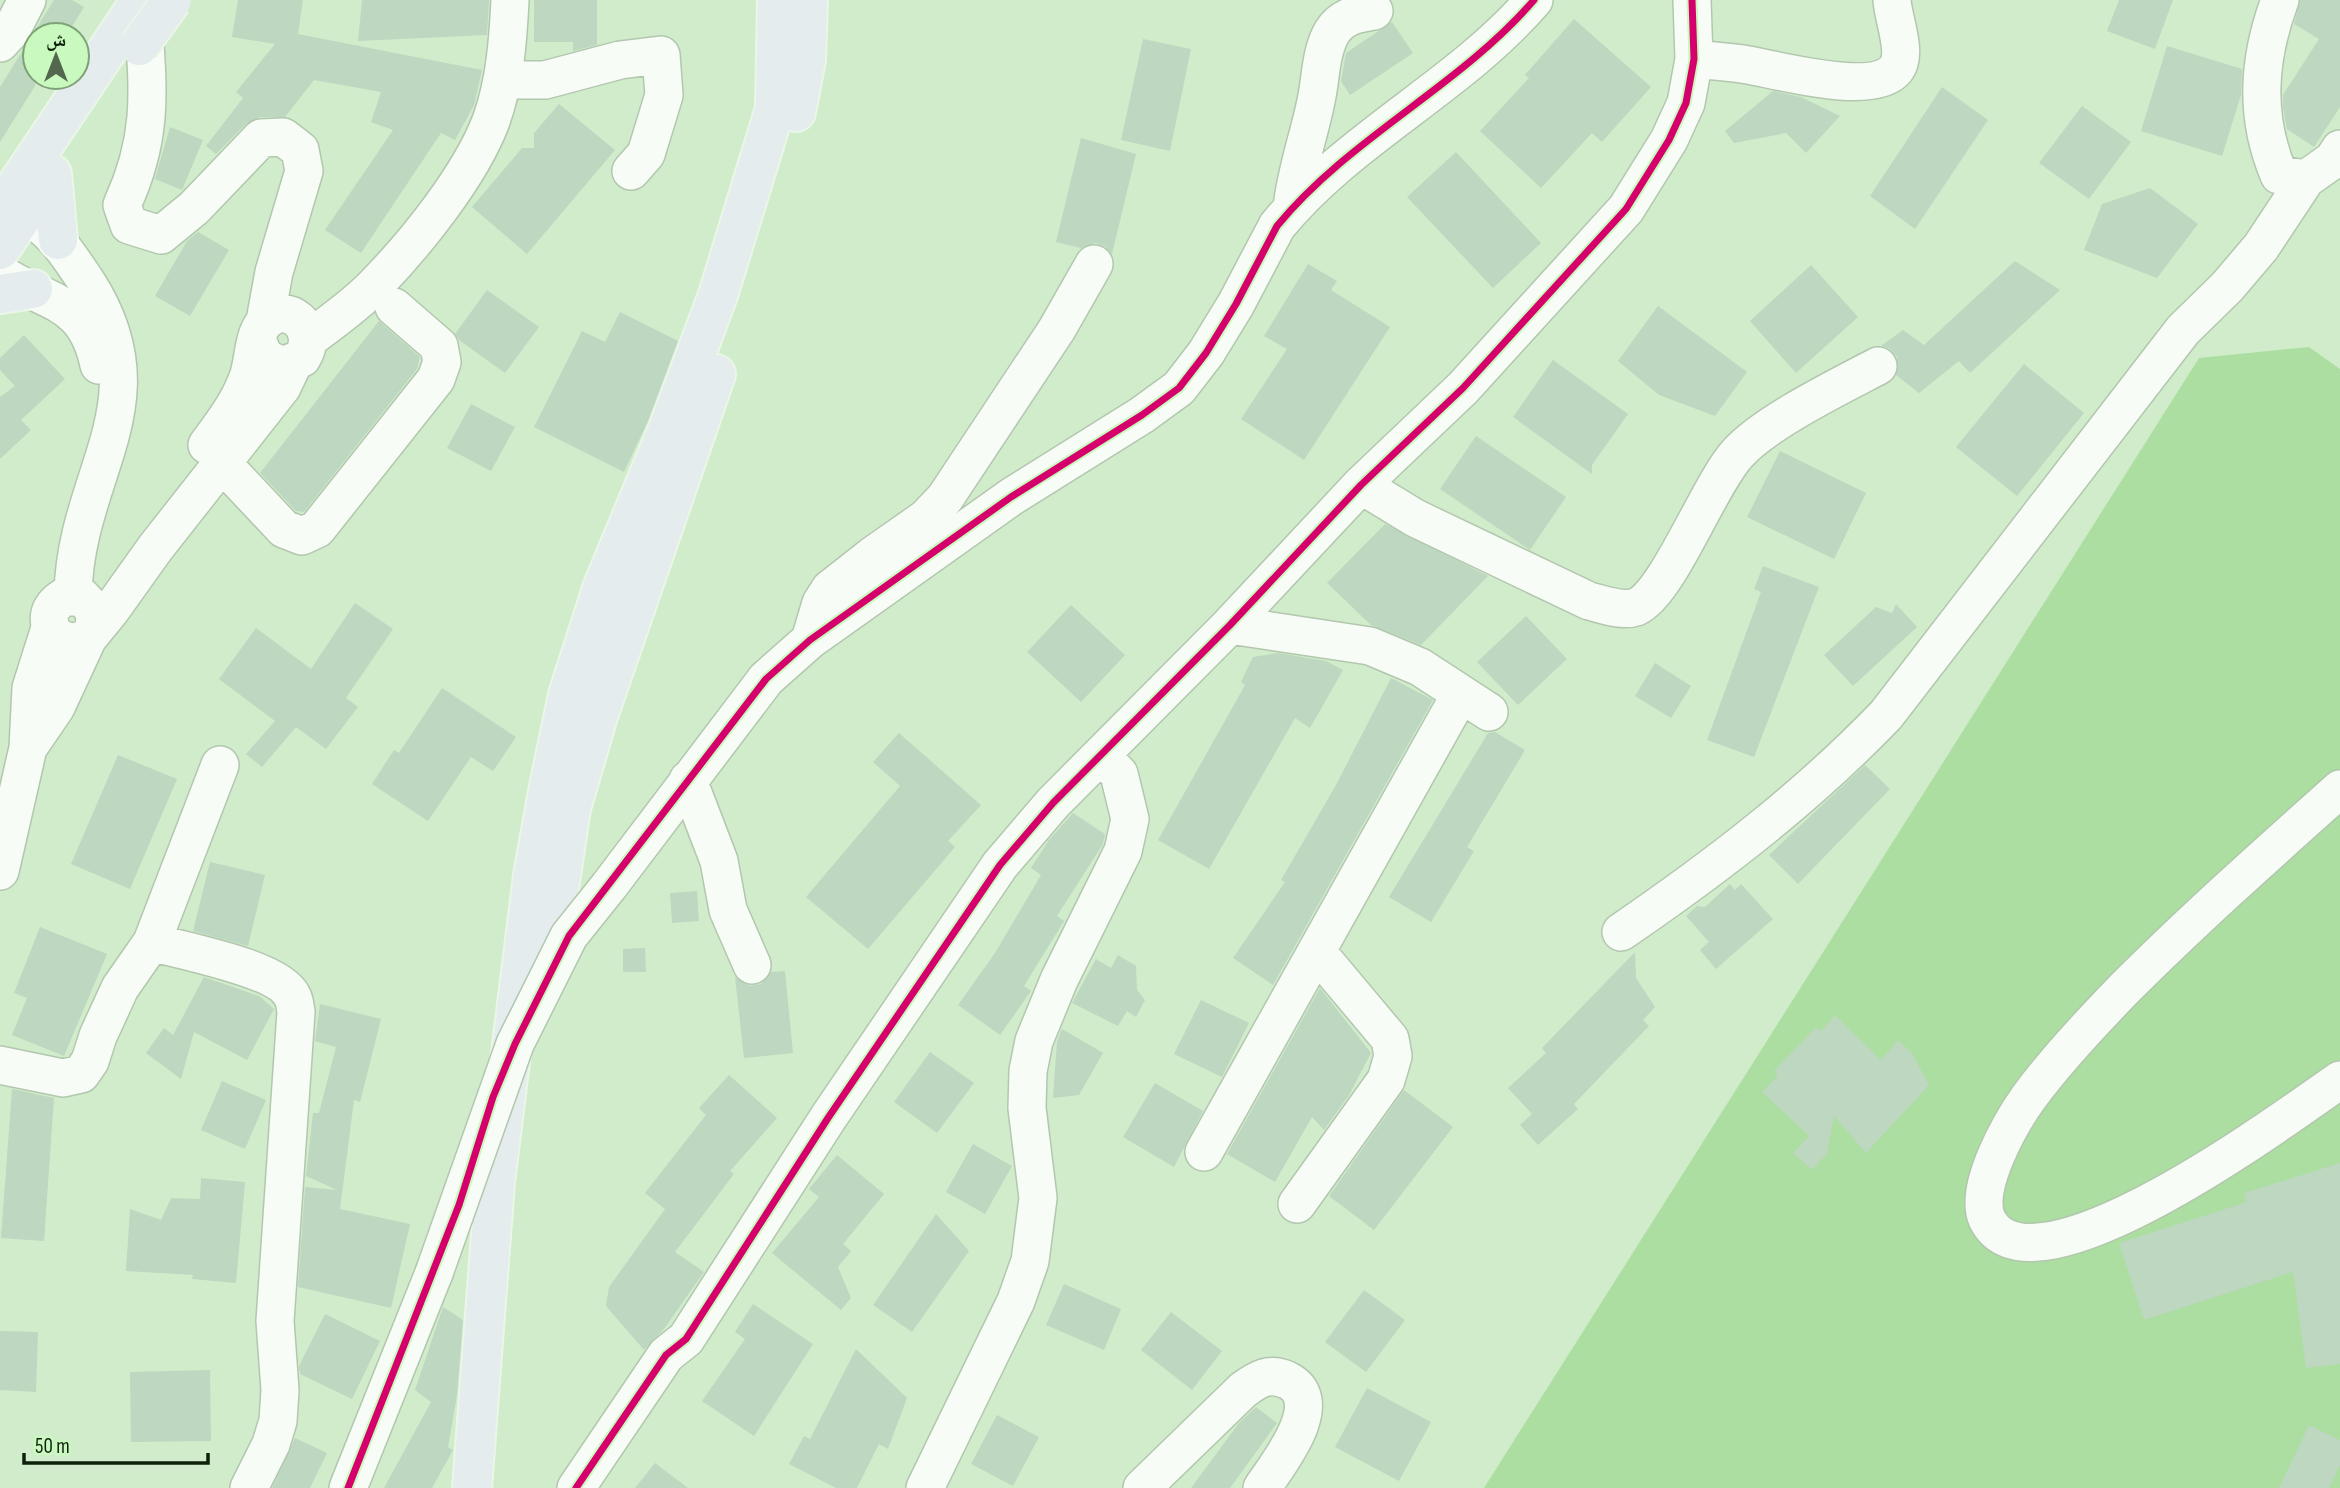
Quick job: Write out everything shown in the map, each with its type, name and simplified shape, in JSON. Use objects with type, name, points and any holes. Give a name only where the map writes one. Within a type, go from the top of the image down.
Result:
[{"type":"main road","points":[[10,209],[52,174],[129,40],[141,0]]},
{"type":"main road","points":[[0,250],[10,209],[129,40],[172,0]]},
{"type":"main road","points":[[754,0],[754,84],[763,148]]},
{"type":"main road","points":[[472,1488],[495,1182],[533,876],[568,695],[603,586],[668,429],[718,295],[775,109],[777,0]]},
{"type":"main road","points":[[498,1488],[514,1239],[571,808],[598,716],[734,326],[786,164],[806,59],[808,0]]},
{"type":"main road","points":[[52,174],[58,240]]},
{"type":"street","points":[[0,43],[11,31],[27,0]]},
{"type":"street","points":[[74,615],[116,573],[228,416],[247,380],[274,272],[302,183],[304,160],[293,142],[272,135],[252,145],[194,208],[160,235],[129,225],[122,205],[137,171],[149,98],[141,0]]},
{"type":"street","points":[[261,331],[265,358],[283,366],[301,341],[375,285],[431,218],[472,160],[491,121],[502,80],[510,0]]},
{"type":"street","points":[[348,1488],[434,1273],[514,1044],[569,936],[610,886],[766,679],[810,640],[1011,497],[1142,415],[1179,388],[1206,353],[1277,226],[1292,208],[1335,166],[1446,84],[1508,31],[1534,0]]},
{"type":"street","points":[[576,1488],[666,1355],[686,1339],[828,1118],[1000,864],[1361,485],[1463,388],[1626,209],[1669,140],[1686,103],[1694,59],[1692,0]]},
{"type":"street","points":[[1694,59],[1745,64],[1828,80],[1873,80],[1889,75],[1897,68],[1900,57],[1892,0]]},
{"type":"street","points":[[2280,0],[2267,35],[2261,107],[2266,145],[2279,175],[2306,179]]},
{"type":"street","points":[[1292,208],[1295,180],[1317,97],[1326,46],[1341,22],[1351,15],[1374,11]]},
{"type":"street","points":[[502,80],[545,80],[620,60],[661,55],[664,96],[646,153],[631,172]]},
{"type":"street","points":[[1621,932],[1713,869],[1842,761],[1886,715],[2183,330],[2227,287],[2261,247],[2306,179],[2333,160],[2340,149]]},
{"type":"street","points":[[10,209],[58,240],[108,321],[117,350],[120,380],[118,410],[77,542],[74,615]]},
{"type":"street","points":[[0,870],[18,748],[31,688],[74,615],[221,462],[282,387],[301,341],[296,280],[284,240]]},
{"type":"street","points":[[810,640],[821,603],[830,589],[880,549],[926,518],[946,498],[1057,329],[1094,264]]},
{"type":"street","points":[[11,285],[64,306],[88,331],[101,373],[97,417],[61,546],[74,615]]},
{"type":"street","points":[[221,462],[284,529],[302,536],[317,529],[406,419],[440,370],[439,346],[394,307]]},
{"type":"street","points":[[261,331],[283,314],[301,341]]},
{"type":"street","points":[[1361,485],[1415,518],[1577,596],[1618,608],[1636,607],[1651,594],[1667,571],[1713,486],[1739,452],[1768,428],[1878,366]]},
{"type":"street","points":[[1205,1152],[1317,952],[1475,703],[1420,667],[1370,646],[1230,625]]},
{"type":"street","points":[[925,1488],[1016,1301],[1030,1261],[1038,1198],[1027,1108],[1028,1071],[1034,1041],[1059,980],[1123,851],[1130,819],[1119,774],[1101,755]]},
{"type":"street","points":[[0,1065],[63,1078],[81,1074],[90,1061],[120,988],[152,942],[220,765]]},
{"type":"street","points":[[688,780],[719,861],[728,910],[752,965]]},
{"type":"street","points":[[2340,789],[2185,928],[2071,1046],[2028,1098],[1997,1152],[1986,1186],[1985,1215],[1996,1234],[2014,1242],[2048,1240],[2106,1224],[2158,1199],[2340,1080]]},
{"type":"street","points":[[152,942],[263,973],[280,983],[292,995],[296,1012],[275,1321],[280,1390],[278,1421],[271,1444],[249,1488]]},
{"type":"street","points":[[1297,1204],[1386,1080],[1393,1056],[1390,1039],[1317,952]]},
{"type":"street","points":[[604,1488],[682,1360],[686,1339]]},
{"type":"street","points":[[1142,1488],[1243,1390],[1259,1378],[1277,1375],[1294,1384],[1303,1399],[1302,1419],[1293,1443],[1262,1488]]},
{"type":"green space","points":[[2309,347],[2340,369],[2340,1488],[1484,1488],[2199,358]]},
{"type":"building","points":[[54,0],[72,0],[84,7],[76,21],[41,21]]},
{"type":"building","points":[[238,0],[303,0],[298,34],[482,70],[474,105],[455,140],[441,133],[361,253],[325,230],[393,130],[371,122],[381,92],[314,80],[285,117],[260,117],[247,123],[216,154],[206,146],[243,98],[236,92],[275,44],[232,37]]},
{"type":"building","points":[[362,0],[489,0],[487,35],[358,41]]},
{"type":"building","points":[[534,0],[597,0],[597,45],[573,51],[573,42],[534,42]]},
{"type":"building","points":[[2119,0],[2173,0],[2155,49],[2107,31]]},
{"type":"building","points":[[2300,0],[2340,0],[2340,107],[2314,147],[2287,129],[2283,108],[2283,95],[2319,39],[2294,24]]},
{"type":"building","points":[[1574,19],[1651,87],[1602,142],[1592,133],[1541,188],[1480,131],[1529,78],[1525,75]]},
{"type":"building","points":[[1392,22],[1413,53],[1350,95],[1341,81],[1346,53]]},
{"type":"building","points":[[1143,39],[1191,49],[1170,151],[1121,140]]},
{"type":"building","points":[[2167,46],[2242,69],[2241,95],[2222,156],[2141,131]]},
{"type":"building","points":[[21,53],[21,91],[32,91],[0,142],[0,87]]},
{"type":"building","points":[[1942,87],[1988,120],[1915,229],[1870,196]]},
{"type":"building","points":[[1773,91],[1801,97],[1840,116],[1806,153],[1786,133],[1734,143],[1725,131]]},
{"type":"building","points":[[559,104],[615,150],[527,254],[472,207],[522,148],[534,148],[534,133]]},
{"type":"building","points":[[2082,106],[2131,142],[2089,199],[2039,163]]},
{"type":"building","points":[[170,127],[203,140],[182,190],[155,179]]},
{"type":"building","points":[[1081,138],[1136,154],[1112,254],[1105,246],[1095,243],[1081,248],[1056,242]]},
{"type":"building","points":[[1456,152],[1541,243],[1493,288],[1407,197]]},
{"type":"building","points":[[2150,188],[2198,224],[2157,278],[2084,250],[2102,204]]},
{"type":"building","points":[[198,232],[229,250],[190,316],[155,296],[187,241]]},
{"type":"building","points":[[2015,261],[2060,290],[1970,373],[1959,361],[1919,393],[1896,375],[1897,357],[1890,349],[1881,346],[1903,330],[1924,345]]},
{"type":"building","points":[[1308,264],[1337,281],[1331,290],[1390,327],[1304,460],[1241,419],[1287,349],[1264,336]]},
{"type":"building","points":[[1811,265],[1858,317],[1796,373],[1750,321]]},
{"type":"building","points":[[487,290],[539,327],[505,373],[459,340],[455,334]]},
{"type":"building","points":[[1658,306],[1747,372],[1715,416],[1659,395],[1618,361]]},
{"type":"building","points":[[620,312],[678,341],[648,421],[624,472],[534,427],[582,331],[605,342]]},
{"type":"building","points":[[379,321],[420,357],[417,369],[304,512],[296,511],[260,473]]},
{"type":"building","points":[[24,335],[65,379],[21,420],[31,430],[0,459],[0,397],[15,386],[0,370],[0,358]]},
{"type":"building","points":[[1553,360],[1628,414],[1592,465],[1592,474],[1513,417]]},
{"type":"building","points":[[2024,364],[2084,413],[2017,496],[1956,447]]},
{"type":"building","points":[[471,404],[515,427],[491,471],[447,448]]},
{"type":"building","points":[[1476,436],[1566,497],[1530,550],[1440,489]]},
{"type":"building","points":[[1780,451],[1866,493],[1834,559],[1747,517]]},
{"type":"building","points":[[1385,524],[1488,576],[1421,645],[1371,625],[1327,583]]},
{"type":"building","points":[[1763,566],[1819,587],[1754,757],[1707,740],[1761,592],[1754,589]]},
{"type":"building","points":[[355,603],[393,629],[346,698],[358,707],[326,749],[296,727],[262,767],[246,754],[275,721],[219,679],[256,628],[311,669]]},
{"type":"building","points":[[1896,604],[1917,627],[1853,686],[1824,655],[1876,607],[1892,613]]},
{"type":"building","points":[[1071,605],[1125,655],[1081,702],[1027,652]]},
{"type":"building","points":[[1526,616],[1567,659],[1518,705],[1477,662]]},
{"type":"building","points":[[1278,653],[1326,661],[1343,670],[1310,728],[1295,718],[1209,869],[1158,840],[1245,685],[1241,682],[1253,657]]},
{"type":"building","points":[[1655,663],[1691,686],[1671,718],[1635,696]]},
{"type":"building","points":[[1391,678],[1433,700],[1273,985],[1233,958],[1285,882],[1281,880],[1336,785]]},
{"type":"building","points":[[442,688],[516,737],[493,771],[471,757],[428,821],[372,784],[394,750],[399,753]]},
{"type":"building","points":[[1495,732],[1525,750],[1467,847],[1474,851],[1431,922],[1389,897],[1488,733]]},
{"type":"building","points":[[899,733],[981,805],[948,841],[955,847],[868,949],[806,897],[900,786],[873,762]]},
{"type":"building","points":[[118,755],[177,779],[130,889],[71,864]]},
{"type":"building","points":[[1865,765],[1890,789],[1798,884],[1769,855]]},
{"type":"building","points":[[1073,813],[1105,834],[1103,844],[1057,916],[1064,921],[1024,986],[1031,991],[1000,1035],[958,1005],[995,953],[1041,875],[1031,868],[1049,840]]},
{"type":"building","points":[[210,862],[265,875],[248,946],[193,931]]},
{"type":"building","points":[[1730,884],[1735,890],[1741,884],[1773,919],[1716,969],[1700,950],[1709,942],[1686,916],[1697,906],[1705,907]]},
{"type":"building","points":[[697,891],[699,921],[672,923],[670,893]]},
{"type":"building","points":[[40,927],[107,954],[64,1056],[12,1035],[27,998],[14,993]]},
{"type":"building","points":[[645,948],[646,972],[623,972],[623,949]]},
{"type":"building","points":[[1635,952],[1636,978],[1655,1007],[1643,1020],[1649,1026],[1574,1104],[1578,1109],[1538,1145],[1520,1125],[1532,1114],[1508,1088],[1546,1053],[1542,1048]]},
{"type":"building","points":[[1118,955],[1136,966],[1137,990],[1145,1000],[1136,1017],[1127,1011],[1118,1026],[1072,1003],[1096,959],[1111,968]]},
{"type":"building","points":[[785,971],[793,1053],[744,1058],[735,977],[750,986],[761,984],[771,972]]},
{"type":"building","points":[[204,977],[259,996],[274,1009],[247,1060],[194,1032],[181,1079],[146,1053],[164,1028],[173,1035]]},
{"type":"building","points":[[1320,988],[1371,1053],[1349,1095],[1324,1130],[1312,1117],[1275,1182],[1227,1154]]},
{"type":"building","points":[[1201,1000],[1249,1023],[1222,1077],[1174,1054]]},
{"type":"building","points":[[320,1004],[381,1019],[360,1102],[354,1100],[340,1209],[410,1224],[391,1308],[298,1287],[305,1187],[337,1190],[306,1176],[313,1113],[319,1113],[336,1047],[315,1041]]},
{"type":"building","points":[[1835,1015],[1881,1060],[1898,1040],[1912,1053],[1929,1085],[1866,1153],[1834,1116],[1827,1154],[1812,1170],[1793,1153],[1809,1136],[1762,1092],[1778,1075],[1774,1071],[1816,1027],[1821,1031]]},
{"type":"building","points":[[1062,1029],[1103,1053],[1079,1095],[1053,1098],[1057,1041]]},
{"type":"building","points":[[930,1052],[974,1083],[937,1133],[894,1102]]},
{"type":"building","points":[[729,1075],[777,1118],[730,1171],[734,1174],[675,1252],[704,1272],[664,1329],[644,1350],[606,1306],[609,1287],[665,1209],[645,1193],[706,1115],[699,1108]]},
{"type":"building","points":[[222,1081],[266,1100],[245,1149],[201,1130]]},
{"type":"building","points":[[1155,1083],[1203,1111],[1174,1167],[1123,1137]]},
{"type":"building","points":[[12,1089],[54,1098],[44,1241],[1,1238]]},
{"type":"building","points":[[1404,1090],[1453,1127],[1374,1230],[1329,1196]]},
{"type":"building","points":[[973,1144],[1012,1166],[985,1214],[946,1192]]},
{"type":"building","points":[[837,1155],[884,1194],[843,1244],[851,1251],[838,1267],[851,1298],[841,1310],[772,1253],[819,1197],[809,1189]]},
{"type":"building","points":[[2340,1163],[2340,1364],[2306,1368],[2293,1272],[2144,1320],[2119,1243],[2247,1202],[2244,1193]]},
{"type":"building","points":[[201,1178],[245,1182],[236,1283],[192,1279],[193,1275],[126,1271],[130,1209],[161,1220],[171,1198],[200,1199]]},
{"type":"building","points":[[936,1214],[969,1251],[912,1332],[873,1305]]},
{"type":"building","points":[[1064,1284],[1121,1309],[1104,1350],[1046,1325]]},
{"type":"building","points":[[1364,1290],[1405,1320],[1366,1372],[1325,1342]]},
{"type":"building","points":[[753,1304],[813,1344],[754,1436],[702,1401],[745,1339],[735,1332]]},
{"type":"building","points":[[443,1307],[463,1320],[457,1395],[448,1447],[453,1450],[432,1488],[384,1488],[431,1402],[415,1390]]},
{"type":"building","points":[[1171,1312],[1222,1351],[1192,1390],[1141,1350]]},
{"type":"building","points":[[325,1314],[380,1341],[352,1399],[300,1374],[299,1366]]},
{"type":"building","points":[[0,1331],[38,1332],[36,1392],[0,1390]]},
{"type":"building","points":[[856,1349],[907,1398],[888,1449],[879,1444],[857,1488],[836,1488],[789,1464],[804,1436],[810,1439]]},
{"type":"building","points":[[210,1370],[211,1441],[131,1442],[130,1372]]},
{"type":"building","points":[[1367,1388],[1431,1422],[1399,1481],[1335,1447]]},
{"type":"building","points":[[1256,1407],[1277,1423],[1230,1488],[1191,1488],[1239,1423]]},
{"type":"building","points":[[997,1415],[1039,1437],[1013,1486],[971,1464]]},
{"type":"building","points":[[2309,1425],[2340,1440],[2340,1465],[2329,1488],[2279,1488]]},
{"type":"building","points":[[295,1438],[327,1453],[310,1488],[272,1488]]},
{"type":"building","points":[[655,1463],[688,1488],[635,1488]]},
{"type":"cycle path","points":[[348,1488],[459,1205],[493,1097],[515,1044],[569,936],[766,679],[810,640],[1011,497],[1142,415],[1179,388],[1206,353],[1236,304],[1277,226],[1306,194],[1337,165],[1472,60],[1534,0]]},
{"type":"cycle path","points":[[576,1488],[666,1355],[686,1339],[828,1118],[1000,865],[1053,803],[1230,625],[1361,485],[1463,388],[1626,209],[1669,140],[1686,103],[1694,59],[1692,0]]}]
